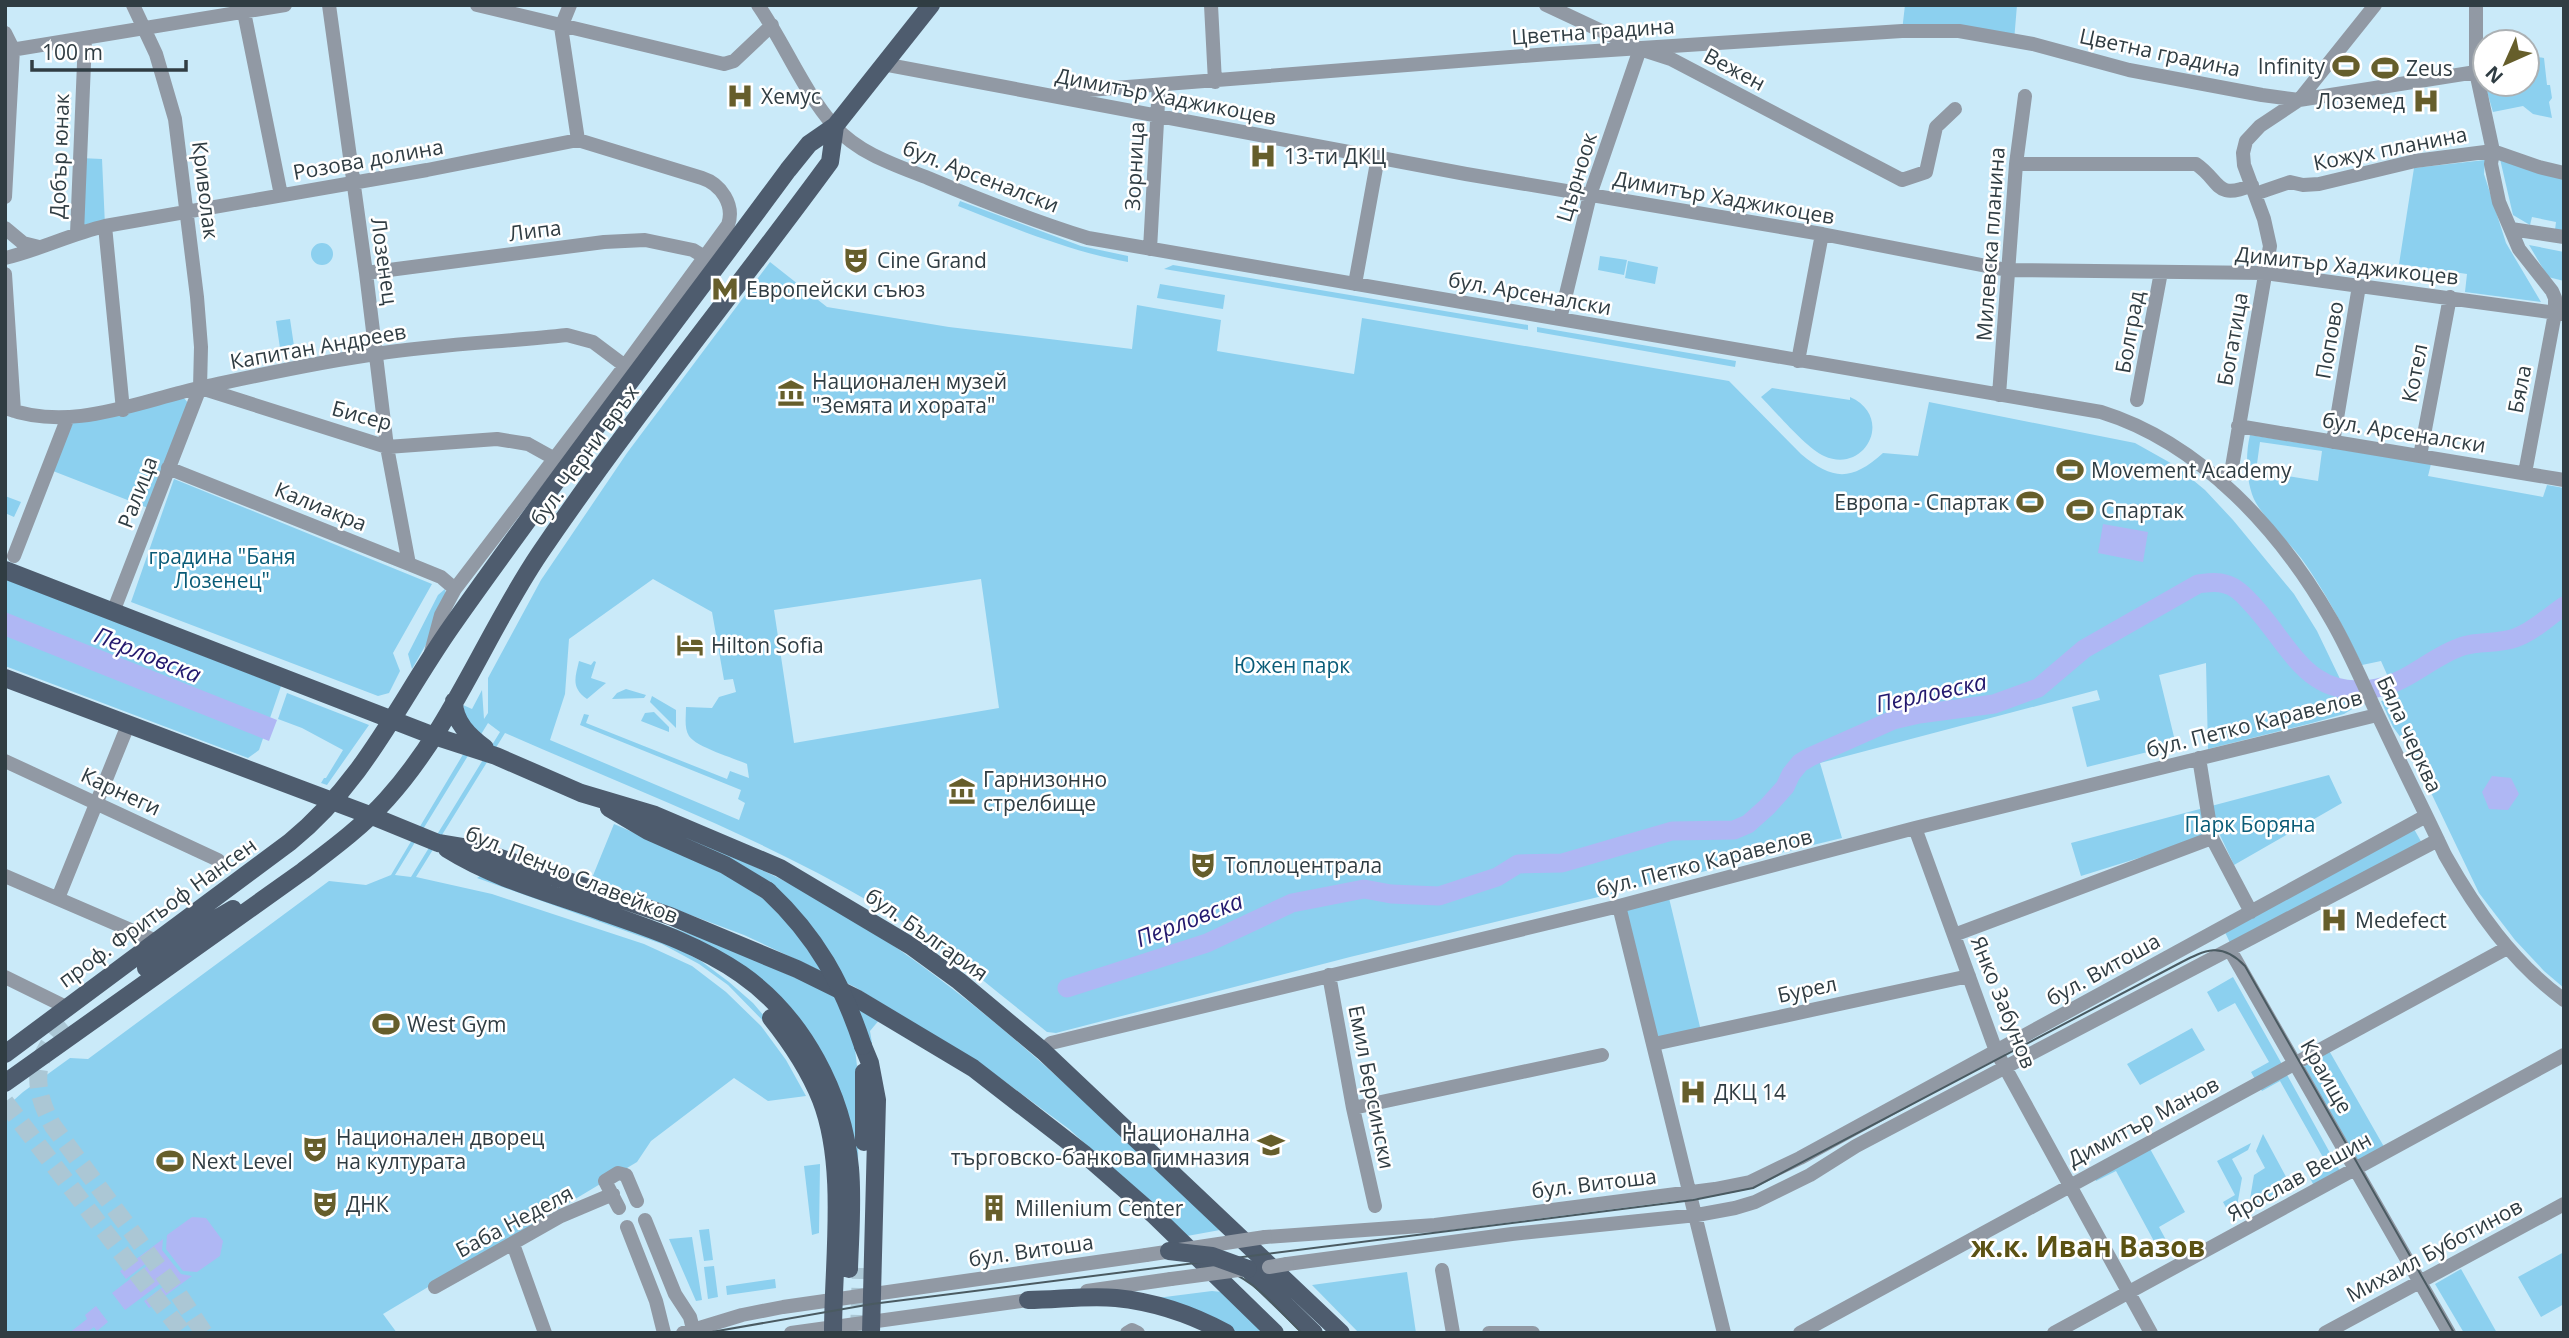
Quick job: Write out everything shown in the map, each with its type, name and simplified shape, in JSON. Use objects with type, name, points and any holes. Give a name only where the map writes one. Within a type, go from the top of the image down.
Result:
[{"type":"main road","name":"бул. Черни връх","points":[[332,802],[366,761],[470,601],[788,170],[809,144],[835,126],[931,5]]},
{"type":"main road","name":"бул. Черни връх","points":[[372,816],[407,775],[434,736],[515,594],[568,513],[830,162],[835,126]]},
{"type":"main road","name":"бул. България","points":[[10,563],[113,612],[434,736],[496,756],[581,793],[655,815],[728,844],[791,874],[911,946],[959,981],[1043,1051],[1341,1333]]},
{"type":"main road","points":[[5,678],[372,816],[438,844],[474,849],[670,916],[797,969],[856,998],[973,1068],[1083,1153],[1155,1216],[1275,1333]]},
{"type":"main road","points":[[454,701],[456,717],[463,728],[475,741],[496,756]]},
{"type":"main road","name":"бул. Пенчо Славейков","points":[[581,793],[648,831],[725,865],[768,891],[798,922],[833,971],[845,995],[870,1063],[877,1100],[871,1327]]},
{"type":"main road","name":"проф. Фритьоф Нансен","points":[[66,1016],[156,941],[290,842],[332,802]]},
{"type":"main road","name":"проф. Фритьоф Нансен","points":[[5,1083],[272,894],[372,816]]},
{"type":"main road","name":"бул. Пенчо Славейков","points":[[438,844],[480,866],[657,931],[690,946],[742,974],[762,992],[795,1028],[822,1069],[838,1105],[850,1170],[855,1269],[864,1126],[863,1046]]},
{"type":"main road","name":"проф. Фритьоф Нансен","points":[[5,1054],[210,922],[234,908],[272,894]]},
{"type":"main road","name":"бул. Пенчо Славейков","points":[[690,946],[736,982],[771,1018],[797,1054],[821,1100],[831,1135],[836,1178],[833,1330]]},
{"type":"main road","points":[[1169,1251],[1212,1256],[1248,1269],[1314,1333]]},
{"type":"main road","points":[[1028,1300],[1113,1297],[1142,1301],[1182,1311],[1226,1333]]},
{"type":"street","name":"Криволак","points":[[133,5],[156,54],[176,118],[201,347],[200,388]]},
{"type":"street","points":[[9,50],[85,40],[285,5]]},
{"type":"street","name":"Лозенец","points":[[328,5],[377,354],[387,447],[409,564]]},
{"type":"street","points":[[477,5],[724,64],[733,61],[772,25]]},
{"type":"street","points":[[570,5],[561,27],[578,140]]},
{"type":"street","name":"бул. Арсеналски","points":[[758,5],[814,96],[835,126],[853,144],[953,189],[1042,223],[1088,238],[2101,412],[2131,422],[2162,437],[2221,483]]},
{"type":"street","points":[[1210,5],[1215,82]]},
{"type":"street","name":"Вежен","points":[[1546,5],[1640,49],[1671,59],[1902,180],[1926,172],[1936,127],[1955,109]]},
{"type":"street","name":"Богатица","points":[[2221,483],[2232,467],[2270,246],[2244,165],[2246,141],[2260,126],[2298,100],[2375,5]]},
{"type":"street","points":[[2476,5],[2476,28]]},
{"type":"street","points":[[244,12],[281,195]]},
{"type":"street","name":"Цветна градина","points":[[1040,93],[1842,33],[1959,31],[2033,44],[2129,70],[2298,100],[2471,73]]},
{"type":"street","points":[[5,33],[9,50],[5,197]]},
{"type":"street","name":"Добър юнак","points":[[77,233],[85,40]]},
{"type":"street","name":"Църноок","points":[[1560,319],[1590,195],[1640,49]]},
{"type":"street","name":"Димитър Хаджикоцев","points":[[883,64],[1378,157],[1822,234],[2007,270],[2265,273],[2559,313]]},
{"type":"street","name":"Зорница","points":[[1150,249],[1159,85]]},
{"type":"street","name":"Милевска планина","points":[[1999,395],[2016,164],[2025,96]]},
{"type":"street","points":[[2482,98],[2493,151],[2491,164],[2498,202],[2519,249],[2552,291],[2559,313]]},
{"type":"street","name":"Розова долина","points":[[5,258],[105,226],[473,162],[578,140],[711,181],[718,186],[727,201]]},
{"type":"street","points":[[2493,151],[2564,173]]},
{"type":"street","name":"Кожух планина","points":[[2016,164],[2196,164],[2204,169],[2221,189],[2230,192],[2290,182],[2303,186],[2319,184],[2415,161],[2493,151]]},
{"type":"street","points":[[1355,284],[1378,157]]},
{"type":"street","name":"бул. Черни връх","points":[[429,663],[433,637],[455,589],[706,258],[730,221],[727,201]]},
{"type":"street","points":[[105,226],[123,410]]},
{"type":"street","points":[[5,228],[23,243],[40,247]]},
{"type":"street","points":[[2511,229],[2564,237]]},
{"type":"street","points":[[1798,361],[1822,234]]},
{"type":"street","name":"Липа","points":[[366,273],[604,242],[645,240],[693,250],[706,258]]},
{"type":"street","name":"Болград","points":[[2137,400],[2161,272]]},
{"type":"street","points":[[5,274],[9,410]]},
{"type":"street","name":"Попово","points":[[2333,442],[2359,286]]},
{"type":"street","name":"Котел","points":[[2420,456],[2450,297]]},
{"type":"street","name":"Бяла","points":[[2525,473],[2559,313]]},
{"type":"street","name":"Капитан Андреев","points":[[9,410],[34,417],[68,417],[123,410],[200,388],[377,354],[568,335],[593,342],[625,366]]},
{"type":"street","name":"Бисер","points":[[200,388],[387,447],[498,439],[528,444],[555,459]]},
{"type":"street","name":"Ралица","points":[[113,612],[200,388]]},
{"type":"street","points":[[10,563],[68,417]]},
{"type":"street","name":"бул. Арсеналски","points":[[2238,426],[2564,480]]},
{"type":"street","name":"Калиакра","points":[[168,468],[409,564],[441,578],[455,589]]},
{"type":"street","name":"Бяла черква","points":[[2221,483],[2263,524],[2298,568],[2333,622],[2462,887],[2507,948],[2564,1000]]},
{"type":"street","name":"бул. Петко Каравелов","points":[[1043,1051],[1051,1044],[1619,906],[1915,828],[2199,758],[2375,709]]},
{"type":"street","points":[[58,898],[128,725]]},
{"type":"street","points":[[2199,758],[2213,838],[2251,912]]},
{"type":"street","name":"Карнеги","points":[[5,761],[218,860]]},
{"type":"street","name":"бул. Витоша","points":[[690,1332],[742,1315],[872,1292],[1010,1276],[1265,1237],[1435,1225],[1730,1187],[1764,1176],[2426,816]]},
{"type":"street","name":"Янко Забунов","points":[[1915,828],[1997,1051],[2151,1333]]},
{"type":"street","points":[[1954,935],[2213,838]]},
{"type":"street","name":"бул. Витоша","points":[[791,1333],[871,1327],[1154,1281],[1735,1208],[1777,1192],[1856,1146],[2438,840]]},
{"type":"street","points":[[5,876],[156,941]]},
{"type":"street","points":[[1619,906],[1724,1333]]},
{"type":"street","name":"Димитър Манов","points":[[1800,1333],[2507,948]]},
{"type":"street","name":"Краище","points":[[2230,950],[2449,1333]]},
{"type":"street","name":"Емил Берсински","points":[[1329,975],[1353,1108],[1375,1206]]},
{"type":"street","name":"Бурел","points":[[1654,1044],[1969,976]]},
{"type":"street","points":[[5,977],[66,1016]]},
{"type":"street","points":[[1353,1108],[1602,1055]]},
{"type":"street","name":"Ярослав Вешин","points":[[2054,1333],[2564,1055]]},
{"type":"street","points":[[619,1208],[605,1181],[618,1173],[626,1175],[637,1200]]},
{"type":"street","name":"Баба Неделя","points":[[435,1287],[561,1216],[613,1194]]},
{"type":"street","name":"Михаил Буботинов","points":[[2325,1333],[2564,1204]]},
{"type":"street","points":[[645,1220],[675,1294],[690,1317],[690,1332]]},
{"type":"street","points":[[627,1227],[656,1301],[664,1333]]},
{"type":"street","points":[[513,1244],[545,1333]]},
{"type":"street","points":[[1442,1270],[1453,1333]]},
{"type":"street","points":[[1489,1333],[1533,1333]]},
{"type":"green space","points":[[1905,5],[2017,5],[2014,41],[1902,31]]},
{"type":"green space","points":[[2541,58],[2544,58],[2547,85],[2550,85],[2552,98],[2549,102],[2552,118],[2533,114],[2523,106],[2493,112],[2489,98],[2541,98]]},
{"type":"green space","points":[[80,158],[102,159],[105,226],[77,233]]},
{"type":"green space","points":[[2500,159],[2564,177],[2564,232],[2555,230],[2556,222],[2532,217],[2530,225],[2513,215]]},
{"type":"green space","points":[[2485,160],[2484,174],[2506,243],[2541,302],[2465,292],[2467,274],[2399,264],[2414,168]]},
{"type":"green space","points":[[960,201],[1081,246],[1128,256],[1128,262],[1084,252],[1042,238],[958,206]]},
{"type":"green space","points":[[322,243],[332,250],[333,254],[326,264],[322,265],[312,258],[311,254],[318,244]]},
{"type":"green space","points":[[2529,245],[2564,252],[2564,281],[2548,277]]},
{"type":"green space","points":[[1600,256],[1627,260],[1624,275],[1598,270]]},
{"type":"green space","points":[[1628,261],[1658,267],[1655,284],[1625,278]]},
{"type":"green space","name":"Южен парк","points":[[770,262],[827,307],[949,327],[1132,349],[1137,305],[1221,320],[1217,351],[1354,374],[1362,318],[1729,381],[1801,454],[1812,463],[1833,473],[1852,473],[1862,469],[1883,453],[1918,456],[1929,402],[2135,443],[2176,466],[2205,490],[2233,520],[2294,594],[2317,631],[2354,708],[2344,714],[2312,723],[2208,749],[2206,663],[2159,675],[2176,745],[2087,767],[2072,707],[2100,700],[2097,690],[1820,763],[1842,838],[1350,957],[1056,1033],[1047,1032],[918,932],[828,878],[691,813],[505,733],[416,877],[492,894],[644,944],[692,966],[726,992],[761,1026],[786,1060],[806,1096],[768,1101],[734,1078],[651,1141],[637,1162],[383,1314],[397,1333],[5,1333],[5,1108],[70,1058],[88,1059],[329,881],[366,885],[391,875],[477,731],[467,723],[463,705],[472,709],[482,690],[484,719],[488,713],[488,678],[541,580],[627,453]],"holes":[[[653,579],[712,612],[724,680],[733,679],[736,692],[719,697],[712,708],[686,707],[686,730],[699,744],[747,764],[749,778],[730,771],[727,779],[586,723],[589,715],[584,714],[580,725],[741,790],[738,799],[745,803],[739,820],[550,740],[565,694],[569,639]],[[981,579],[999,708],[794,743],[774,610]],[[488,723],[500,732],[411,877],[395,875]]]},
{"type":"green space","points":[[1173,265],[1528,325],[1528,330],[1164,269]]},
{"type":"green space","points":[[1160,284],[1225,295],[1223,309],[1157,298]]},
{"type":"green space","points":[[290,319],[294,346],[280,348],[276,321]]},
{"type":"green space","points":[[1537,327],[1736,361],[1735,367],[1537,332]]},
{"type":"green space","points":[[1772,388],[1850,400],[1850,397],[1863,406],[1871,417],[1869,441],[1862,451],[1852,458],[1839,460],[1824,456],[1800,438],[1761,397]]},
{"type":"green space","points":[[183,397],[189,404],[148,508],[53,471],[74,420]]},
{"type":"green space","points":[[2250,435],[2431,464],[2428,476],[2543,497],[2547,485],[2564,488],[2564,988],[2515,940],[2479,893],[2412,753],[2393,727],[2381,701],[2397,697],[2381,661],[2362,665],[2334,610],[2310,571],[2256,503],[2248,479]],"holes":[[[2260,442],[2322,451],[2318,481],[2256,471]]]},
{"type":"green space","name":"градина \"Баня Лозенец\"","points":[[174,479],[432,584],[393,653],[400,671],[389,693],[378,696],[131,602]]},
{"type":"green space","points":[[5,496],[21,502],[14,517],[5,513]]},
{"type":"green space","points":[[5,579],[281,686],[259,750],[248,758],[5,666]]},
{"type":"green space","points":[[445,589],[446,594],[428,641],[412,669],[408,654],[438,595]]},
{"type":"green space","points":[[579,661],[591,665],[596,662],[591,678],[606,683],[587,699],[576,687]]},
{"type":"green space","points":[[626,689],[646,695],[644,698],[612,699]]},
{"type":"green space","points":[[287,693],[369,725],[327,785],[321,783],[343,750],[302,728],[278,719]]},
{"type":"green space","points":[[652,696],[676,710],[676,728],[650,702]]},
{"type":"green space","points":[[654,712],[669,727],[669,732],[641,721],[645,713]]},
{"type":"green space","name":"Парк Боряна","points":[[2329,775],[2342,803],[2234,865],[2219,833],[2081,876],[2071,843]]},
{"type":"green space","points":[[614,824],[709,866],[762,898],[772,886],[657,828],[659,825],[751,865],[841,912],[893,946],[944,982],[1039,1060],[1220,1230],[1187,1236],[1069,1129],[988,1069],[855,987],[744,935],[592,878]]},
{"type":"green space","points":[[2414,829],[2423,845],[2231,945],[2224,930]]},
{"type":"green space","points":[[480,876],[663,941],[701,961],[729,982],[753,1003],[775,1029],[772,1030],[728,985],[699,964],[662,944],[477,878]]},
{"type":"green space","points":[[544,883],[708,940],[826,991],[880,1019],[870,1031],[872,1043],[855,1049],[859,1083],[858,1167],[764,988]]},
{"type":"green space","points":[[1669,898],[1701,1031],[1656,1042],[1624,908]]},
{"type":"green space","points":[[2233,977],[2283,1066],[2256,1081],[2251,1072],[2269,1062],[2235,1003],[2218,1012],[2207,992]]},
{"type":"green space","points":[[2192,1028],[2205,1050],[2140,1085],[2127,1064]]},
{"type":"green space","points":[[2327,1047],[2387,1152],[2360,1167],[2300,1061]]},
{"type":"green space","points":[[2286,1073],[2340,1171],[2314,1186],[2310,1178],[2329,1168],[2280,1081],[2262,1091],[2260,1088]]},
{"type":"green space","points":[[2263,1134],[2292,1188],[2248,1211],[2254,1175],[2265,1168],[2256,1151]]},
{"type":"green space","points":[[2251,1143],[2248,1150],[2232,1159],[2242,1178],[2236,1212],[2230,1215],[2223,1202],[2235,1195],[2217,1161]]},
{"type":"green space","points":[[2149,1147],[2185,1212],[2159,1227],[2172,1251],[2162,1256],[2116,1171],[2096,1181],[2094,1177]]},
{"type":"green space","points":[[820,1164],[819,1233],[812,1235],[804,1166]]},
{"type":"green space","points":[[709,1229],[713,1260],[704,1261],[699,1230]]},
{"type":"green space","points":[[692,1237],[702,1300],[696,1301],[669,1239]]},
{"type":"green space","points":[[2564,1252],[2564,1304],[2541,1317],[2518,1277]]},
{"type":"green space","points":[[714,1266],[718,1297],[708,1299],[704,1267]]},
{"type":"green space","points":[[2461,1269],[2497,1333],[2464,1333],[2435,1284]]},
{"type":"green space","points":[[1407,1272],[1416,1333],[1359,1333],[1312,1285]]},
{"type":"green space","points":[[775,1279],[776,1288],[727,1295],[726,1286]]},
{"type":"green space","points":[[1222,1292],[1266,1333],[1233,1333],[1149,1299]]},
{"type":"shaded area","points":[[2103,524],[2148,532],[2143,562],[2098,553]]},
{"type":"shaded area","points":[[5,612],[277,720],[269,741],[5,636]]},
{"type":"shaded area","points":[[2492,776],[2511,778],[2519,794],[2508,810],[2489,809],[2482,792]]},
{"type":"shaded area","points":[[192,1217],[206,1218],[223,1241],[220,1256],[197,1272],[183,1271],[166,1249],[167,1235]]},
{"type":"shaded area","points":[[163,1239],[162,1250],[181,1274],[192,1276],[149,1308],[144,1301],[172,1280],[169,1277],[125,1310],[112,1293],[156,1259],[154,1257],[126,1279],[120,1271]]},
{"type":"shaded area","points":[[96,1306],[108,1322],[97,1331],[94,1327],[86,1333],[69,1333],[87,1319],[85,1315]]},
{"type":"waterway","name":"Перловска","points":[[1067,988],[1207,943],[1292,903],[1364,889],[1391,894],[1439,896],[1497,877],[1518,864],[1562,863],[1672,831],[1734,830],[1748,824],[1767,807],[1785,787],[1800,763],[1810,757],[1893,720],[1994,704],[2038,688],[2084,649],[2198,584],[2211,582],[2235,588],[2264,618],[2302,666],[2316,678],[2333,686],[2353,690],[2389,685],[2463,646],[2515,638],[2564,606]]},
{"type":"tunnel","points":[[67,1025],[55,1036],[41,1059],[39,1085],[46,1112],[53,1126],[179,1295],[204,1333]]},
{"type":"tunnel","points":[[5,1102],[183,1333]]},
{"type":"tunnel","points":[[859,1333],[861,1268]]},
{"type":"tram line","points":[[706,1333],[872,1304],[1693,1200],[1753,1188],[2178,964],[2213,950],[2228,953],[2245,966],[2454,1333]]},
{"type":"tram line","points":[[1203,1268],[1227,1271],[1250,1283],[1302,1333]]},
{"type":"place","name":"Infinity","points":[[2346,66]]},
{"type":"place","name":"Zeus","points":[[2385,68]]},
{"type":"place","name":"Хемус","points":[[740,96]]},
{"type":"place","name":"Лоземед","points":[[2426,101]]},
{"type":"place","name":"13-ти ДКЦ","points":[[1263,156]]},
{"type":"place","name":"Cine Grand","points":[[856,260]]},
{"type":"place","name":"Европейски съюз","points":[[725,289]]},
{"type":"place","name":"Национален музей \"Земята и хората\"","points":[[791,393]]},
{"type":"place","name":"Movement Academy","points":[[2070,470]]},
{"type":"place","name":"Европа - Спартак","points":[[2030,502]]},
{"type":"place","name":"Спартак","points":[[2080,510]]},
{"type":"place","name":"Hilton Sofia","points":[[690,645]]},
{"type":"place","name":"Гарнизонно стрелбище","points":[[962,791]]},
{"type":"place","name":"Топлоцентрала","points":[[1203,865]]},
{"type":"place","name":"Medefect","points":[[2334,920]]},
{"type":"place","name":"West Gym","points":[[386,1024]]},
{"type":"place","name":"ДКЦ 14","points":[[1693,1092]]},
{"type":"place","name":"Национална търговско-банкова гимназия","points":[[1271,1145]]},
{"type":"place","name":"Национален дворец на културата","points":[[315,1149]]},
{"type":"place","name":"Next Level","points":[[170,1161]]},
{"type":"place","name":"ДНК","points":[[325,1204]]},
{"type":"place","name":"Millenium Center","points":[[994,1208]]},
{"type":"district","name":"ж.к. Иван Вазов","points":[[2088,1246]]}]
